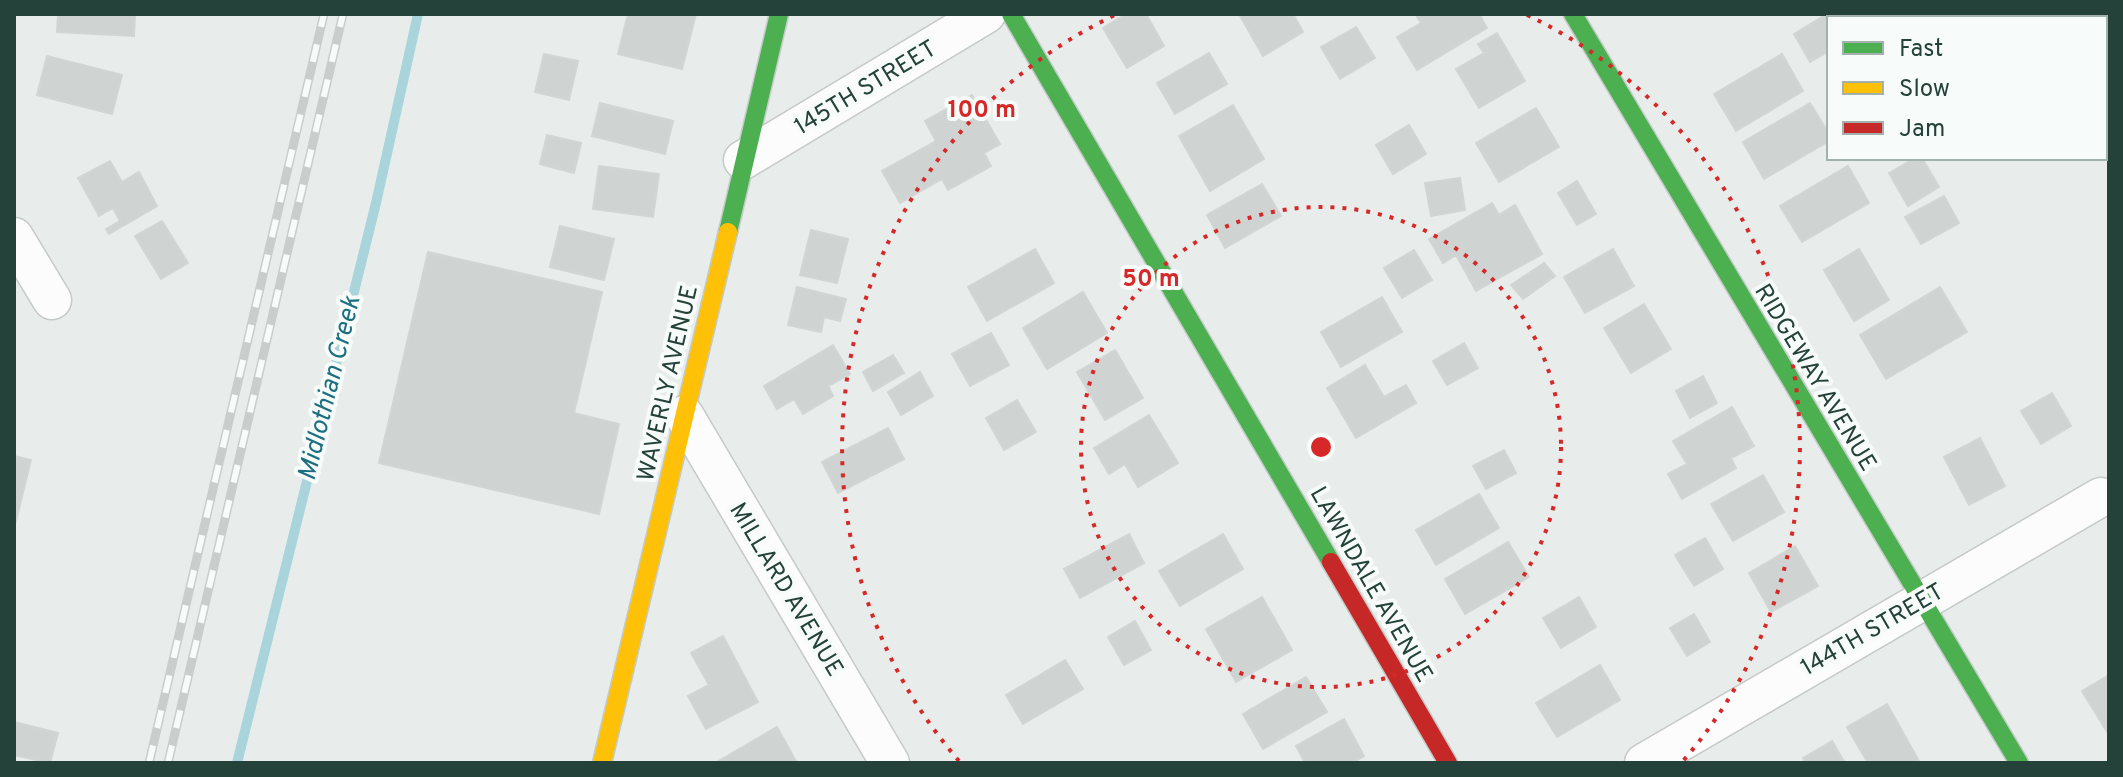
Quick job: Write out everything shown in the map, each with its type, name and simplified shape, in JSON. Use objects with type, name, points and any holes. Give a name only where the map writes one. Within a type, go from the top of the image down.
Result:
[{"type":"street","name":"WAVERLY AVENUE","points":[[602,763],[779,14]]},
{"type":"street","name":"145TH STREET","points":[[743,160],[986,14]]},
{"type":"street","name":"LAWNDALE AVENUE","points":[[1011,14],[1448,763]]},
{"type":"street","name":"RIDGEWAY AVENUE","points":[[1573,14],[2019,763]]},
{"type":"street","points":[[14,237],[52,300]]},
{"type":"street","name":"MILLARD AVENUE","points":[[684,415],[890,763]]},
{"type":"street","name":"144TH STREET","points":[[1644,763],[2101,497]]},
{"type":"building","points":[[58,14],[135,14],[134,36],[57,32]]},
{"type":"building","points":[[628,14],[696,14],[682,69],[618,54]]},
{"type":"building","points":[[1126,14],[1146,14],[1164,46],[1127,68],[1103,28]]},
{"type":"building","points":[[1239,14],[1293,14],[1303,32],[1263,56]]},
{"type":"building","points":[[1423,14],[1479,14],[1487,28],[1417,70],[1397,37],[1421,23],[1417,17]]},
{"type":"building","points":[[1827,14],[1827,52],[1810,62],[1794,34]]},
{"type":"building","points":[[1356,27],[1375,58],[1340,79],[1321,47]]},
{"type":"building","points":[[1497,33],[1525,81],[1479,108],[1456,69],[1484,53],[1478,44]]},
{"type":"building","points":[[1209,53],[1227,84],[1175,114],[1157,83]]},
{"type":"building","points":[[544,54],[578,61],[569,100],[535,92]]},
{"type":"building","points":[[1782,54],[1803,91],[1736,131],[1714,94]]},
{"type":"building","points":[[47,56],[122,75],[112,114],[37,95]]},
{"type":"building","points":[[972,95],[1000,144],[984,153],[991,166],[948,190],[942,179],[900,203],[882,171],[936,141],[925,121]]},
{"type":"building","points":[[600,103],[673,121],[665,154],[592,136]]},
{"type":"building","points":[[1810,103],[1827,131],[1827,142],[1764,179],[1743,142]]},
{"type":"building","points":[[1233,105],[1264,159],[1210,191],[1179,136]]},
{"type":"building","points":[[1536,108],[1559,147],[1499,182],[1476,143]]},
{"type":"building","points":[[1409,125],[1426,154],[1393,174],[1376,145]]},
{"type":"building","points":[[547,135],[581,143],[574,173],[540,164]]},
{"type":"building","points":[[1912,160],[1923,160],[1939,187],[1908,206],[1889,173]]},
{"type":"building","points":[[110,161],[122,182],[139,172],[157,206],[109,234],[106,229],[120,221],[113,208],[99,216],[78,178]]},
{"type":"building","points":[[599,166],[659,174],[653,217],[593,209]]},
{"type":"building","points":[[1848,166],[1869,203],[1802,242],[1780,206]]},
{"type":"building","points":[[1460,178],[1465,210],[1431,216],[1425,183]]},
{"type":"building","points":[[1577,181],[1596,214],[1577,225],[1558,193]]},
{"type":"building","points":[[1262,184],[1281,216],[1225,248],[1207,215]]},
{"type":"building","points":[[1944,196],[1959,223],[1921,244],[1905,217]]},
{"type":"building","points":[[1492,203],[1499,215],[1515,205],[1542,254],[1476,291],[1456,255],[1443,263],[1429,239]]},
{"type":"building","points":[[162,221],[188,263],[161,279],[135,236]]},
{"type":"building","points":[[560,226],[614,239],[604,280],[550,267]]},
{"type":"building","points":[[811,230],[848,239],[837,283],[800,275]]},
{"type":"building","points":[[1035,249],[1054,283],[987,321],[968,287]]},
{"type":"building","points":[[1613,249],[1634,286],[1585,313],[1564,277]]},
{"type":"building","points":[[1859,249],[1889,300],[1854,321],[1824,270]]},
{"type":"building","points":[[1414,250],[1432,280],[1402,298],[1384,268]]},
{"type":"building","points":[[428,252],[602,292],[574,413],[619,424],[599,514],[379,463]]},
{"type":"building","points":[[1544,263],[1555,276],[1523,299],[1511,285]]},
{"type":"building","points":[[797,287],[846,299],[840,321],[824,317],[821,332],[788,325]]},
{"type":"building","points":[[1940,287],[1967,332],[1886,379],[1860,335]]},
{"type":"building","points":[[1083,292],[1107,333],[1047,369],[1023,328]]},
{"type":"building","points":[[1382,297],[1402,332],[1341,367],[1321,332]]},
{"type":"building","points":[[1644,304],[1671,349],[1631,373],[1604,328]]},
{"type":"building","points":[[991,333],[1009,365],[970,386],[952,354]]},
{"type":"building","points":[[1464,343],[1478,368],[1447,385],[1433,361]]},
{"type":"building","points":[[833,345],[850,374],[828,386],[833,396],[803,414],[794,399],[777,409],[764,386]]},
{"type":"building","points":[[1115,350],[1143,398],[1105,420],[1077,372]]},
{"type":"building","points":[[893,355],[904,373],[873,391],[863,372]]},
{"type":"building","points":[[1365,365],[1384,397],[1406,385],[1416,403],[1356,438],[1327,388]]},
{"type":"building","points":[[920,372],[933,396],[901,415],[888,392]]},
{"type":"building","points":[[1703,376],[1717,403],[1690,418],[1676,391]]},
{"type":"building","points":[[2052,393],[2071,426],[2041,444],[2021,411]]},
{"type":"building","points":[[1017,400],[1036,432],[1004,450],[986,418]]},
{"type":"building","points":[[1732,407],[1754,446],[1731,458],[1736,468],[1682,499],[1668,474],[1687,464],[1673,441]]},
{"type":"building","points":[[1149,415],[1178,463],[1138,487],[1125,464],[1109,474],[1094,448]]},
{"type":"building","points":[[888,428],[904,459],[838,493],[822,462]]},
{"type":"building","points":[[1980,438],[2005,486],[1969,505],[1944,457]]},
{"type":"building","points":[[1504,450],[1516,473],[1486,489],[1473,466]]},
{"type":"building","points":[[14,456],[31,460],[15,525],[14,524]]},
{"type":"building","points":[[1763,475],[1784,512],[1733,541],[1711,504]]},
{"type":"building","points":[[1479,494],[1499,528],[1436,565],[1416,530]]},
{"type":"building","points":[[1129,534],[1144,563],[1080,598],[1064,569]]},
{"type":"building","points":[[1223,534],[1243,569],[1180,606],[1159,571]]},
{"type":"building","points":[[1705,538],[1723,569],[1694,586],[1675,555]]},
{"type":"building","points":[[1508,542],[1529,577],[1465,614],[1445,579]]},
{"type":"building","points":[[1795,546],[1818,586],[1771,612],[1749,573]]},
{"type":"building","points":[[1262,597],[1292,650],[1236,682],[1206,629]]},
{"type":"building","points":[[1579,597],[1596,627],[1561,648],[1543,618]]},
{"type":"building","points":[[1694,614],[1710,642],[1687,656],[1670,628]]},
{"type":"building","points":[[1135,621],[1151,650],[1124,665],[1108,637]]},
{"type":"building","points":[[723,636],[758,702],[706,729],[688,696],[709,685],[691,653]]},
{"type":"building","points":[[1065,660],[1083,689],[1023,724],[1006,695]]},
{"type":"building","points":[[1600,665],[1620,700],[1557,737],[1536,703]]},
{"type":"building","points":[[2109,675],[2109,735],[2082,691]]},
{"type":"building","points":[[1306,677],[1327,712],[1263,749],[1243,714]]},
{"type":"building","points":[[1887,704],[1920,763],[1868,763],[1847,727]]},
{"type":"building","points":[[1344,719],[1364,756],[1352,763],[1305,763],[1296,746]]},
{"type":"building","points":[[14,722],[58,733],[50,763],[14,755]]},
{"type":"building","points":[[777,727],[797,763],[717,762]]},
{"type":"building","points":[[1832,741],[1845,763],[1806,763],[1803,758]]},
{"type":"waterway","name":"Midlothian Creek","points":[[237,763],[376,203],[418,14]]},
{"type":"railway","points":[[149,763],[324,14]]},
{"type":"railway","points":[[168,763],[343,14]]},
{"type":"traffic: fast","points":[[728,232],[779,14]]},
{"type":"traffic: fast","points":[[1011,14],[1331,562]]},
{"type":"traffic: fast","points":[[1573,14],[2019,763]]},
{"type":"traffic: slow","points":[[602,763],[728,232]]},
{"type":"traffic: jam","points":[[1331,562],[1448,763]]}]
